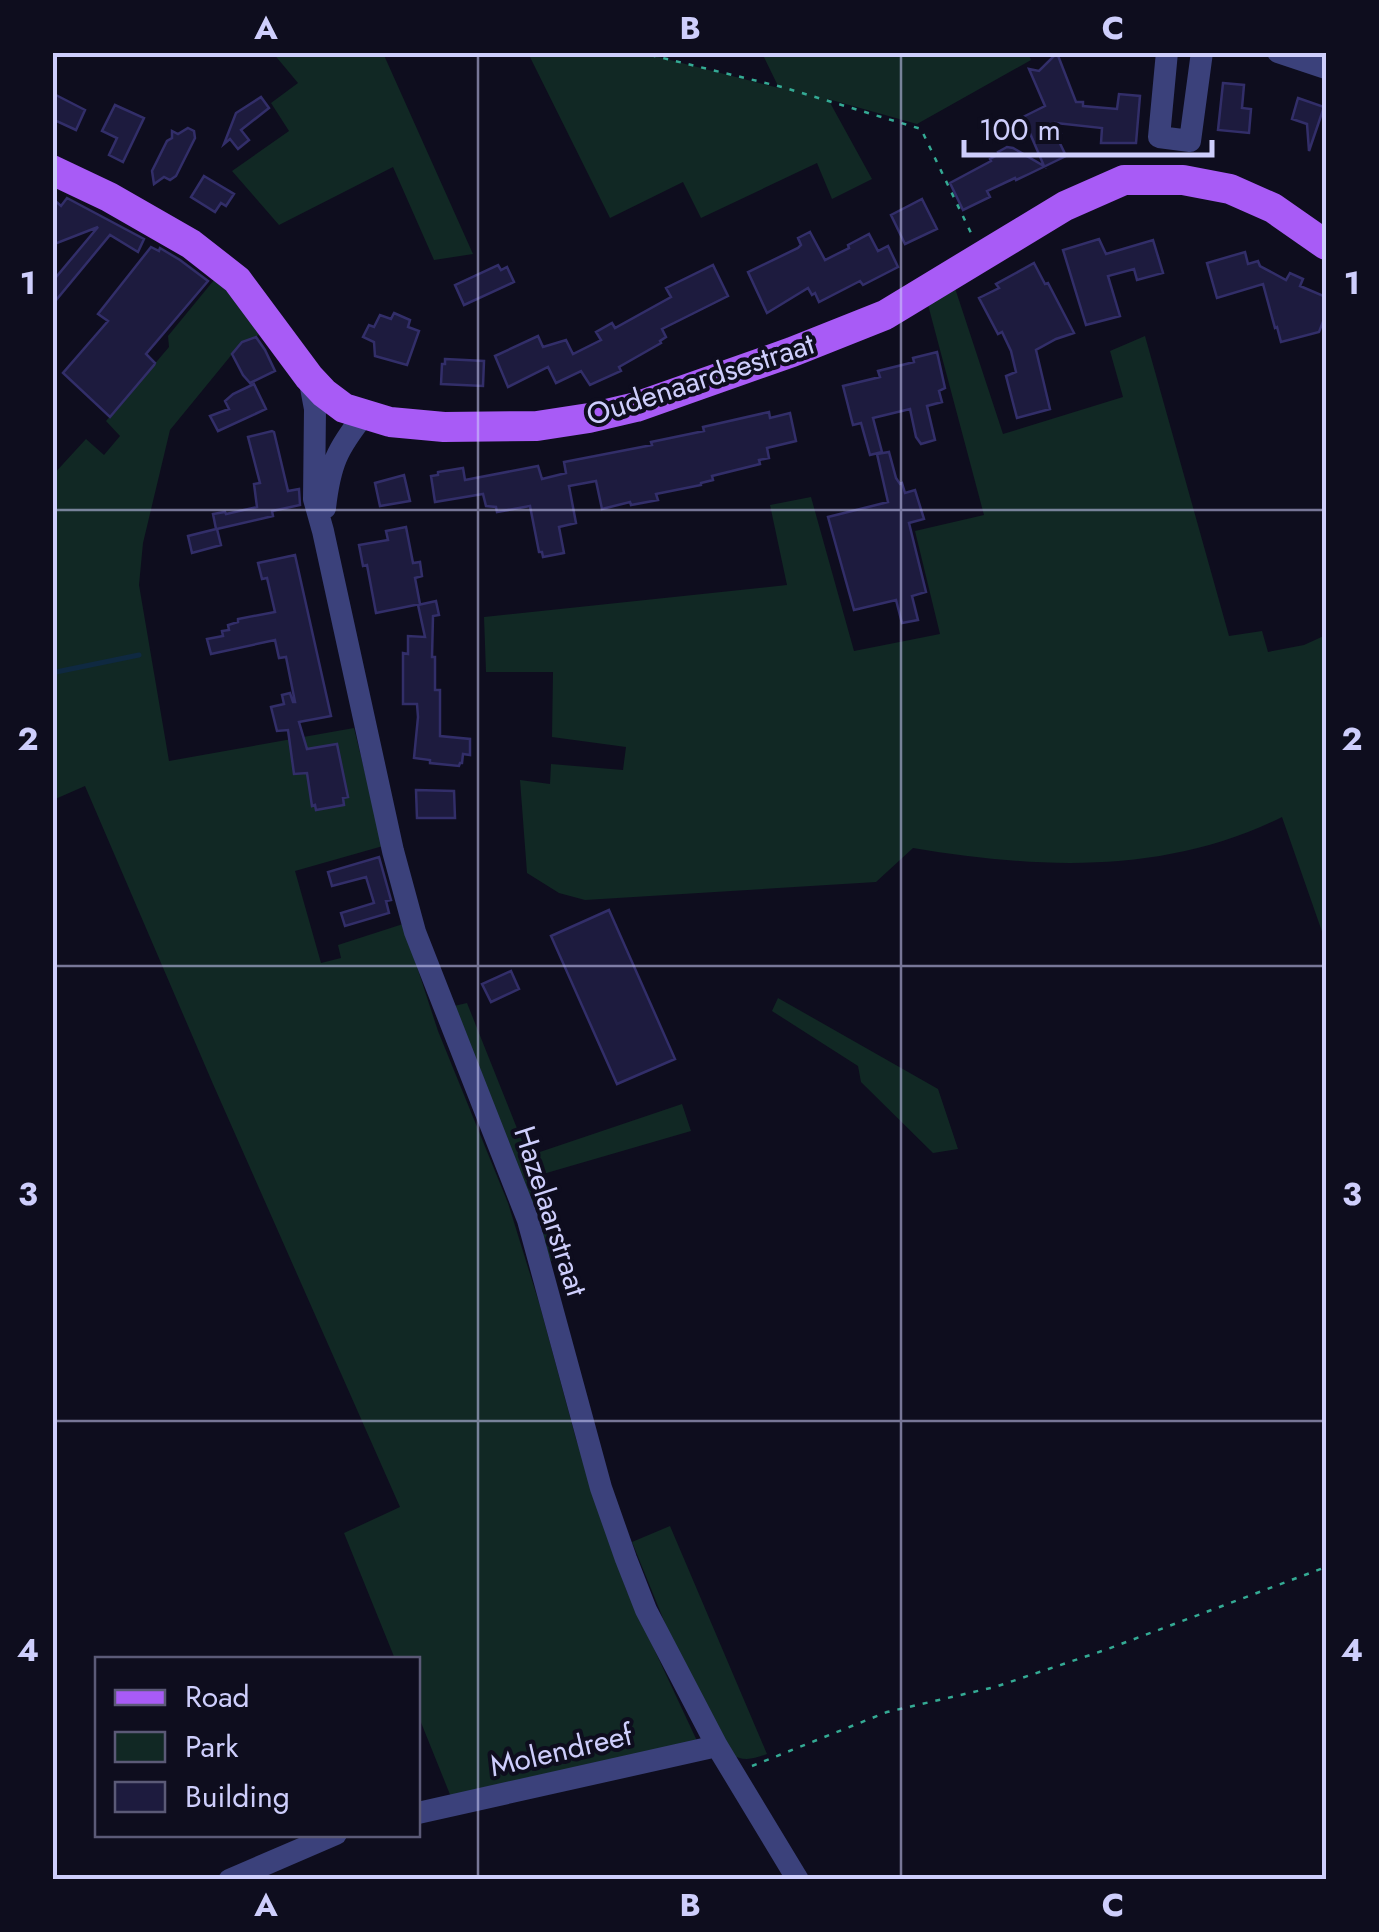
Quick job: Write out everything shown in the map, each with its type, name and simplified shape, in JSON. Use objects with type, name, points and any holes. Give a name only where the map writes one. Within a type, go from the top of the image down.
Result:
[{"type":"main road","name":"Oudenaardsestraat","points":[[52,170],[191,244],[238,280],[309,377],[344,408],[416,426],[537,426],[589,418],[706,384],[884,314],[1065,206],[1124,180],[1183,180],[1230,189],[1273,208],[1326,245]]},
{"type":"street","points":[[1167,52],[1160,137],[1190,140],[1202,52]]},
{"type":"street","points":[[1278,52],[1326,68]]},
{"type":"street","name":"Hazelaarstraat","points":[[309,377],[316,409],[314,500],[415,932],[528,1220],[601,1488],[646,1610],[717,1746],[798,1880]]},
{"type":"street","name":"Hazelaarstraat","points":[[323,531],[333,460],[364,416]]},
{"type":"street","name":"Molendreef","points":[[420,1813],[717,1746]]},
{"type":"street","points":[[228,1880],[329,1837]]},
{"type":"path","points":[[638,52],[782,87],[921,128],[983,256]]},
{"type":"path","points":[[733,1774],[888,1712],[995,1686],[1087,1656],[1326,1567]]},
{"type":"green space","points":[[273,53],[383,53],[473,254],[434,260],[393,167],[279,225],[232,171],[289,131],[271,103],[298,83]]},
{"type":"green space","points":[[528,53],[643,53],[779,88],[762,53],[1028,53],[1031,60],[917,124],[828,99],[872,179],[832,199],[817,163],[701,218],[683,182],[610,218]]},
{"type":"green space","points":[[214,280],[248,309],[259,335],[242,342],[170,430],[143,543],[139,585],[169,761],[354,728],[383,846],[295,871],[321,963],[341,958],[338,945],[403,924],[438,1031],[508,1203],[576,1439],[626,1589],[698,1743],[451,1797],[420,1720],[420,1657],[394,1657],[344,1533],[400,1507],[85,786],[53,800],[52,476],[86,439],[104,455],[120,436],[106,421],[169,347],[168,336]]},
{"type":"green space","points":[[954,285],[1003,434],[1123,397],[1110,351],[1145,336],[1229,636],[1262,631],[1268,652],[1304,645],[1326,635],[1326,943],[1282,817],[1193,849],[1101,862],[1007,860],[913,848],[876,882],[585,900],[559,893],[527,873],[520,780],[550,784],[551,764],[623,770],[626,747],[552,737],[553,672],[486,672],[484,617],[787,585],[770,505],[811,497],[854,651],[940,634],[915,531],[984,515],[927,301]]},
{"type":"green space","points":[[778,998],[938,1089],[958,1149],[933,1153],[861,1082],[858,1066],[772,1011]]},
{"type":"green space","points":[[467,1003],[528,1156],[682,1104],[691,1131],[543,1174],[570,1256],[551,1261],[454,1006]]},
{"type":"green space","points":[[670,1526],[767,1754],[748,1759],[730,1754],[673,1643],[632,1542]]},
{"type":"building","points":[[1057,53],[1076,102],[1083,102],[1083,106],[1117,109],[1119,94],[1140,96],[1136,143],[1101,143],[1102,128],[1056,123],[1061,133],[1056,135],[1066,156],[1016,180],[987,191],[990,197],[963,210],[950,183],[991,161],[1007,147],[1044,166],[1023,117],[1045,106],[1029,69],[1039,71]]},
{"type":"building","points":[[1223,83],[1244,85],[1242,108],[1251,109],[1249,133],[1218,130]]},
{"type":"building","points":[[52,93],[85,110],[76,130],[52,119]]},
{"type":"building","points":[[261,97],[269,108],[241,130],[249,140],[238,149],[230,139],[224,144],[236,113]]},
{"type":"building","points":[[1298,98],[1324,107],[1309,151],[1307,124],[1292,119]]},
{"type":"building","points":[[115,105],[144,118],[123,162],[109,155],[117,138],[102,131]]},
{"type":"building","points":[[188,128],[194,131],[195,138],[176,176],[170,180],[164,177],[154,184],[152,171],[172,138],[172,131],[178,134]]},
{"type":"building","points":[[204,176],[234,194],[226,206],[221,203],[215,212],[191,197]]},
{"type":"building","points":[[52,198],[61,206],[67,198],[144,239],[138,252],[110,235],[52,305],[52,282],[98,227],[52,245]]},
{"type":"building","points":[[922,199],[937,229],[905,244],[891,215]]},
{"type":"building","points":[[810,232],[825,260],[869,234],[878,251],[888,246],[898,267],[819,302],[808,288],[767,313],[748,272],[798,248],[798,238]]},
{"type":"building","points":[[1099,239],[1106,254],[1153,240],[1163,273],[1137,280],[1134,269],[1108,276],[1120,316],[1086,325],[1063,250]]},
{"type":"building","points":[[151,247],[159,251],[160,248],[208,281],[146,354],[154,365],[110,417],[63,373],[108,321],[98,314]]},
{"type":"building","points":[[1245,252],[1248,264],[1258,261],[1260,266],[1286,280],[1290,273],[1303,279],[1300,286],[1326,297],[1326,314],[1319,332],[1281,342],[1263,284],[1217,298],[1207,263]]},
{"type":"building","points":[[1034,263],[1074,333],[1036,350],[1050,409],[1017,418],[1006,376],[1016,372],[1011,351],[979,298]]},
{"type":"building","points":[[498,265],[501,270],[507,267],[514,282],[464,305],[455,285]]},
{"type":"building","points":[[713,265],[728,296],[662,329],[666,337],[661,343],[619,367],[621,371],[590,385],[581,371],[556,383],[548,367],[508,387],[495,356],[538,336],[543,347],[566,340],[573,354],[601,340],[596,332],[612,323],[615,328],[671,297],[666,288]]},
{"type":"building","points":[[394,313],[410,320],[408,327],[419,331],[407,365],[375,356],[374,342],[363,337],[380,315],[391,319]]},
{"type":"building","points":[[256,337],[275,371],[250,383],[232,354],[242,342]]},
{"type":"building","points":[[937,352],[945,388],[939,391],[942,402],[927,406],[935,440],[921,444],[910,409],[873,418],[882,452],[870,455],[861,423],[853,425],[843,386],[880,377],[878,371]]},
{"type":"building","points":[[445,359],[484,361],[483,386],[441,384]]},
{"type":"building","points":[[254,384],[266,409],[218,431],[210,416],[229,409],[225,401]]},
{"type":"building","points":[[769,412],[770,418],[790,413],[796,441],[767,448],[769,458],[759,460],[760,464],[712,476],[713,480],[701,485],[656,494],[658,500],[602,509],[596,481],[569,486],[576,523],[559,527],[564,553],[543,557],[539,552],[530,506],[497,512],[496,507],[486,506],[483,494],[435,502],[431,476],[438,472],[463,468],[465,480],[538,466],[542,479],[566,473],[564,462],[652,445],[651,442],[704,431],[703,427]]},
{"type":"building","points":[[272,431],[288,491],[299,489],[300,505],[272,511],[273,516],[217,529],[221,545],[192,553],[188,536],[216,529],[213,514],[257,507],[254,484],[260,483],[248,437]]},
{"type":"building","points":[[889,452],[896,478],[905,493],[915,490],[924,519],[909,523],[926,592],[912,596],[918,620],[902,623],[896,600],[854,610],[828,517],[888,502],[877,454]]},
{"type":"building","points":[[404,475],[410,501],[380,506],[375,483]]},
{"type":"building","points":[[406,527],[413,563],[420,562],[422,576],[415,578],[420,604],[376,613],[359,545],[388,540],[386,531]]},
{"type":"building","points":[[295,555],[331,716],[299,722],[307,749],[337,744],[348,797],[343,798],[344,805],[316,810],[307,773],[294,774],[288,730],[277,731],[271,707],[284,704],[282,695],[290,693],[295,702],[286,657],[279,658],[275,640],[211,654],[207,639],[223,636],[222,631],[229,630],[228,625],[238,619],[275,612],[267,578],[262,579],[258,563]]},
{"type":"building","points":[[436,601],[439,615],[433,616],[432,657],[435,690],[440,690],[440,736],[470,739],[470,755],[463,754],[459,766],[414,758],[417,704],[403,704],[403,653],[408,654],[408,636],[425,637],[418,605]]},
{"type":"building","points":[[416,790],[454,791],[455,818],[417,818]]},
{"type":"building","points":[[379,857],[391,900],[386,901],[389,913],[345,926],[341,913],[374,903],[366,877],[332,886],[328,872]]},
{"type":"building","points":[[609,910],[675,1059],[617,1084],[551,936]]},
{"type":"building","points":[[511,971],[519,989],[491,1002],[482,984]]},
{"type":"waterway","points":[[56,672],[139,655]]}]
